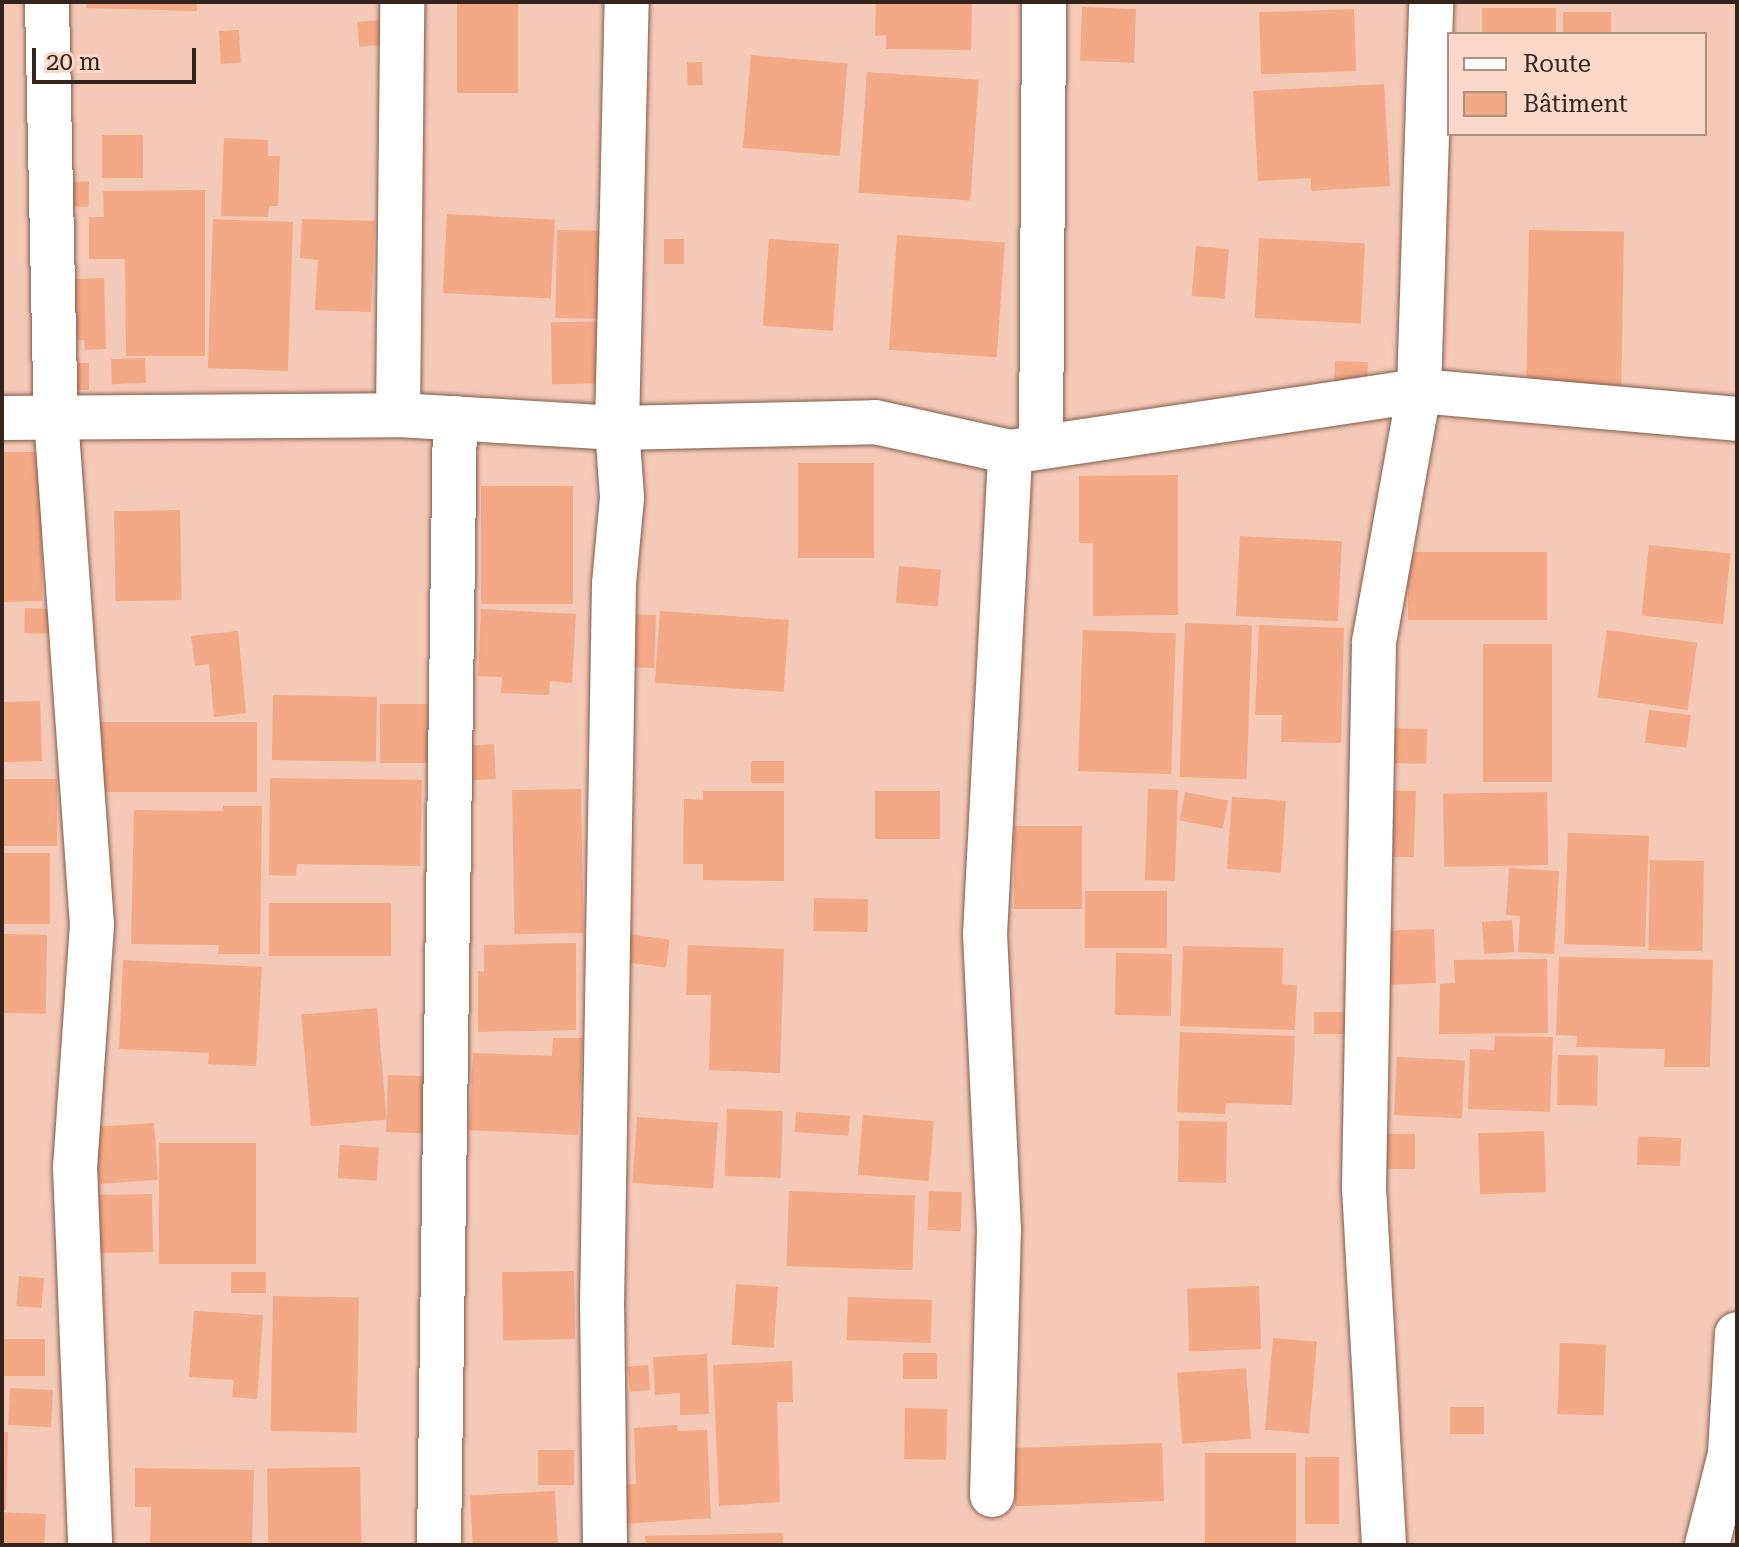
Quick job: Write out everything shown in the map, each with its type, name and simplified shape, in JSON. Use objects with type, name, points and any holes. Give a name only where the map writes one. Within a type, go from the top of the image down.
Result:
[{"type":"street","points":[[47,2],[56,417],[92,925],[75,1167],[90,1545]]},
{"type":"street","points":[[398,415],[402,2]]},
{"type":"street","points":[[605,1545],[602,1307],[614,584],[622,497],[617,428],[627,2]]},
{"type":"street","points":[[992,1495],[999,1230],[985,934],[1026,449],[1044,2]]},
{"type":"street","points":[[1384,1545],[1364,1188],[1374,642],[1419,391],[1431,2]]},
{"type":"street","points":[[2,418],[398,415],[617,428],[875,422],[1026,449],[1419,391],[1737,419]]},
{"type":"street","points":[[439,1545],[455,418]]},
{"type":"street","points":[[1707,1545],[1730,1454],[1737,1334]]},
{"type":"building","points":[[87,2],[197,2],[197,11],[86,8]]},
{"type":"building","points":[[457,2],[518,2],[518,93],[457,93]]},
{"type":"building","points":[[876,2],[972,2],[971,50],[886,49],[886,35],[875,36]]},
{"type":"building","points":[[1082,7],[1136,9],[1134,63],[1080,61]]},
{"type":"building","points":[[1482,8],[1556,8],[1556,32],[1482,32]]},
{"type":"building","points":[[1354,9],[1356,71],[1261,74],[1259,12]]},
{"type":"building","points":[[1563,12],[1611,12],[1611,32],[1563,32]]},
{"type":"building","points":[[379,20],[381,45],[359,47],[357,22]]},
{"type":"building","points":[[239,30],[241,63],[221,64],[219,31]]},
{"type":"building","points":[[751,55],[848,63],[840,156],[743,148]]},
{"type":"building","points":[[702,62],[703,85],[688,86],[687,63]]},
{"type":"building","points":[[867,72],[979,80],[970,201],[859,193]]},
{"type":"building","points":[[1384,84],[1390,186],[1311,191],[1311,178],[1258,181],[1253,91]]},
{"type":"building","points":[[102,135],[143,135],[143,178],[102,178]]},
{"type":"building","points":[[224,138],[268,140],[268,156],[280,156],[278,206],[269,206],[268,217],[221,216]]},
{"type":"building","points":[[48,181],[89,182],[89,207],[48,206]]},
{"type":"building","points":[[205,190],[205,356],[126,356],[125,259],[89,259],[89,217],[104,217],[103,191]]},
{"type":"building","points":[[447,214],[555,220],[551,299],[443,293]]},
{"type":"building","points":[[213,219],[293,222],[288,371],[208,368]]},
{"type":"building","points":[[302,219],[375,221],[371,312],[315,310],[318,260],[300,258]]},
{"type":"building","points":[[557,230],[627,231],[625,319],[555,318]]},
{"type":"building","points":[[1529,230],[1624,232],[1621,390],[1526,388]]},
{"type":"building","points":[[897,235],[1005,243],[997,357],[889,350]]},
{"type":"building","points":[[1259,238],[1365,244],[1361,323],[1255,318]]},
{"type":"building","points":[[664,239],[684,239],[684,264],[664,264]]},
{"type":"building","points":[[769,239],[839,244],[833,331],[763,326]]},
{"type":"building","points":[[1196,246],[1229,249],[1225,299],[1192,296]]},
{"type":"building","points":[[104,278],[106,349],[85,350],[84,340],[51,342],[49,280]]},
{"type":"building","points":[[629,321],[630,383],[552,384],[551,322]]},
{"type":"building","points":[[145,358],[146,383],[112,384],[111,359]]},
{"type":"building","points":[[1335,361],[1368,362],[1367,389],[1334,388]]},
{"type":"building","points":[[45,363],[89,363],[89,390],[45,390]]},
{"type":"building","points":[[2,452],[51,452],[43,502],[42,601],[2,602]]},
{"type":"building","points":[[798,463],[874,463],[874,558],[798,558]]},
{"type":"building","points":[[1178,475],[1178,615],[1093,616],[1093,543],[1079,543],[1079,476]]},
{"type":"building","points":[[481,486],[573,486],[573,604],[481,604]]},
{"type":"building","points":[[180,510],[182,600],[116,601],[114,511]]},
{"type":"building","points":[[1240,536],[1342,541],[1338,621],[1236,616]]},
{"type":"building","points":[[1649,545],[1731,554],[1723,624],[1642,616]]},
{"type":"building","points":[[1408,552],[1547,552],[1547,620],[1408,620]]},
{"type":"building","points":[[899,566],[941,570],[938,607],[896,603]]},
{"type":"building","points":[[25,608],[51,609],[50,634],[24,633]]},
{"type":"building","points":[[481,609],[576,614],[572,683],[550,681],[549,695],[501,693],[502,677],[478,676]]},
{"type":"building","points":[[660,611],[789,620],[784,692],[655,683]]},
{"type":"building","points":[[627,614],[656,615],[654,668],[625,667]]},
{"type":"building","points":[[1185,623],[1252,625],[1247,779],[1180,777]]},
{"type":"building","points":[[1259,625],[1344,628],[1341,743],[1281,742],[1282,715],[1255,715]]},
{"type":"building","points":[[1083,630],[1176,633],[1171,774],[1078,771]]},
{"type":"building","points":[[1607,630],[1697,643],[1688,710],[1598,697]]},
{"type":"building","points":[[238,631],[246,713],[214,717],[209,664],[195,666],[191,636]]},
{"type":"building","points":[[1483,644],[1552,644],[1552,782],[1483,782]]},
{"type":"building","points":[[273,695],[377,697],[376,762],[272,760]]},
{"type":"building","points":[[40,701],[42,761],[4,762],[2,702]]},
{"type":"building","points":[[380,704],[428,704],[428,763],[380,763]]},
{"type":"building","points":[[1649,710],[1691,715],[1687,748],[1645,743]]},
{"type":"building","points":[[100,722],[257,722],[257,792],[100,792]]},
{"type":"building","points":[[1379,728],[1427,729],[1426,764],[1378,763]]},
{"type":"building","points":[[494,744],[496,779],[460,781],[458,746]]},
{"type":"building","points":[[751,761],[784,761],[784,783],[751,783]]},
{"type":"building","points":[[270,778],[422,780],[420,866],[297,864],[296,876],[269,875]]},
{"type":"building","points":[[2,779],[57,779],[57,846],[2,846]]},
{"type":"building","points":[[581,789],[584,933],[515,934],[512,790]]},
{"type":"building","points":[[1148,789],[1178,790],[1175,881],[1145,880]]},
{"type":"building","points":[[1378,790],[1416,791],[1414,857],[1376,856]]},
{"type":"building","points":[[703,791],[784,791],[784,881],[703,880],[703,864],[683,864],[684,799],[703,800]]},
{"type":"building","points":[[875,791],[940,791],[940,839],[875,839]]},
{"type":"building","points":[[1185,792],[1228,800],[1223,829],[1179,820]]},
{"type":"building","points":[[1547,792],[1548,865],[1444,867],[1443,794]]},
{"type":"building","points":[[1232,797],[1286,801],[1281,873],[1227,869]]},
{"type":"building","points":[[223,806],[262,806],[260,954],[218,954],[219,945],[131,944],[134,810],[223,811]]},
{"type":"building","points":[[1014,826],[1082,826],[1082,909],[1014,909]]},
{"type":"building","points":[[1568,833],[1649,836],[1645,947],[1564,944]]},
{"type":"building","points":[[2,853],[50,853],[50,924],[2,924]]},
{"type":"building","points":[[1650,860],[1704,861],[1702,951],[1648,950]]},
{"type":"building","points":[[1509,868],[1559,871],[1554,954],[1518,952],[1520,916],[1506,915]]},
{"type":"building","points":[[1085,891],[1167,891],[1167,948],[1085,948]]},
{"type":"building","points":[[814,898],[868,899],[867,932],[813,931]]},
{"type":"building","points":[[269,903],[391,903],[391,956],[269,956]]},
{"type":"building","points":[[1512,920],[1514,952],[1484,954],[1482,922]]},
{"type":"building","points":[[1434,929],[1436,983],[1387,985],[1385,931]]},
{"type":"building","points":[[2,934],[47,935],[46,1014],[2,1013]]},
{"type":"building","points":[[628,934],[670,940],[666,968],[624,962]]},
{"type":"building","points":[[576,943],[576,1030],[478,1032],[478,971],[484,972],[484,945]]},
{"type":"building","points":[[688,945],[784,949],[780,1073],[709,1070],[711,995],[686,995]]},
{"type":"building","points":[[1183,946],[1283,948],[1282,984],[1297,985],[1295,1030],[1180,1026]]},
{"type":"building","points":[[1116,953],[1172,954],[1171,1016],[1115,1015]]},
{"type":"building","points":[[1559,957],[1713,960],[1710,1067],[1664,1067],[1665,1049],[1576,1047],[1577,1036],[1556,1035]]},
{"type":"building","points":[[1547,959],[1548,1033],[1439,1034],[1440,984],[1455,983],[1454,960]]},
{"type":"building","points":[[123,960],[262,967],[256,1066],[208,1064],[209,1053],[119,1049]]},
{"type":"building","points":[[377,1008],[387,1120],[311,1126],[301,1015]]},
{"type":"building","points":[[1314,1012],[1346,1012],[1346,1034],[1314,1034]]},
{"type":"building","points":[[1180,1032],[1295,1036],[1292,1105],[1226,1103],[1225,1114],[1177,1112]]},
{"type":"building","points":[[1495,1036],[1553,1037],[1550,1112],[1468,1109],[1470,1049],[1494,1050]]},
{"type":"building","points":[[553,1038],[583,1038],[578,1135],[469,1130],[473,1053],[552,1056]]},
{"type":"building","points":[[1558,1055],[1598,1056],[1597,1106],[1557,1105]]},
{"type":"building","points":[[1397,1057],[1465,1061],[1462,1118],[1394,1115]]},
{"type":"building","points":[[388,1075],[425,1076],[423,1133],[386,1132]]},
{"type":"building","points":[[727,1109],[783,1111],[781,1178],[725,1176]]},
{"type":"building","points":[[796,1112],[850,1116],[848,1136],[795,1132]]},
{"type":"building","points":[[863,1115],[934,1121],[929,1181],[858,1175]]},
{"type":"building","points":[[637,1117],[718,1123],[713,1188],[632,1183]]},
{"type":"building","points":[[1179,1121],[1227,1122],[1226,1183],[1178,1182]]},
{"type":"building","points":[[154,1123],[158,1180],[99,1184],[95,1127]]},
{"type":"building","points":[[1544,1131],[1546,1192],[1480,1194],[1478,1133]]},
{"type":"building","points":[[1387,1134],[1415,1134],[1415,1169],[1387,1169]]},
{"type":"building","points":[[1638,1136],[1681,1138],[1680,1166],[1637,1164]]},
{"type":"building","points":[[159,1143],[256,1143],[256,1264],[159,1264]]},
{"type":"building","points":[[340,1145],[379,1148],[377,1181],[338,1178]]},
{"type":"building","points":[[789,1191],[915,1195],[912,1270],[786,1266]]},
{"type":"building","points":[[929,1191],[962,1192],[961,1231],[928,1230]]},
{"type":"building","points":[[152,1194],[153,1252],[96,1253],[95,1195]]},
{"type":"building","points":[[574,1271],[575,1339],[503,1340],[502,1272]]},
{"type":"building","points":[[231,1272],[266,1272],[266,1293],[231,1293]]},
{"type":"building","points":[[19,1276],[44,1278],[41,1308],[16,1306]]},
{"type":"building","points":[[736,1284],[778,1287],[774,1348],[732,1345]]},
{"type":"building","points":[[1259,1286],[1261,1349],[1189,1351],[1187,1289]]},
{"type":"building","points":[[273,1296],[359,1298],[357,1432],[271,1431]]},
{"type":"building","points":[[848,1297],[932,1300],[930,1343],[846,1340]]},
{"type":"building","points":[[194,1311],[263,1315],[257,1399],[232,1397],[234,1380],[189,1377]]},
{"type":"building","points":[[1273,1338],[1317,1342],[1309,1433],[1265,1430]]},
{"type":"building","points":[[2,1339],[45,1339],[45,1376],[2,1376]]},
{"type":"building","points":[[1560,1343],[1606,1345],[1603,1416],[1558,1414]]},
{"type":"building","points":[[903,1353],[937,1353],[937,1379],[903,1379]]},
{"type":"building","points":[[707,1354],[709,1414],[680,1415],[680,1393],[655,1395],[653,1357]]},
{"type":"building","points":[[792,1361],[793,1402],[777,1402],[780,1502],[719,1506],[713,1365]]},
{"type":"building","points":[[648,1365],[650,1390],[630,1392],[628,1367]]},
{"type":"building","points":[[1246,1368],[1251,1439],[1182,1444],[1177,1373]]},
{"type":"building","points":[[10,1388],[53,1390],[51,1427],[8,1425]]},
{"type":"building","points":[[1450,1407],[1484,1407],[1484,1434],[1450,1434]]},
{"type":"building","points":[[905,1408],[947,1409],[946,1460],[904,1459]]},
{"type":"building","points":[[677,1425],[678,1431],[707,1430],[711,1518],[621,1524],[620,1485],[636,1484],[634,1428]]},
{"type":"building","points":[[2,1432],[8,1432],[6,1510],[2,1510]]},
{"type":"building","points":[[1162,1443],[1164,1501],[1015,1506],[1013,1448]]},
{"type":"building","points":[[538,1450],[574,1450],[574,1485],[538,1485]]},
{"type":"building","points":[[1205,1453],[1296,1453],[1296,1545],[1205,1545]]},
{"type":"building","points":[[1305,1457],[1339,1457],[1339,1524],[1305,1524]]},
{"type":"building","points":[[360,1467],[361,1545],[268,1545],[267,1469]]},
{"type":"building","points":[[135,1468],[254,1470],[252,1545],[150,1545],[151,1507],[135,1507]]},
{"type":"building","points":[[555,1491],[558,1545],[473,1545],[470,1495]]},
{"type":"building","points":[[2,1512],[46,1514],[44,1545],[2,1545]]},
{"type":"building","points":[[783,1533],[783,1545],[646,1545],[645,1536]]}]
